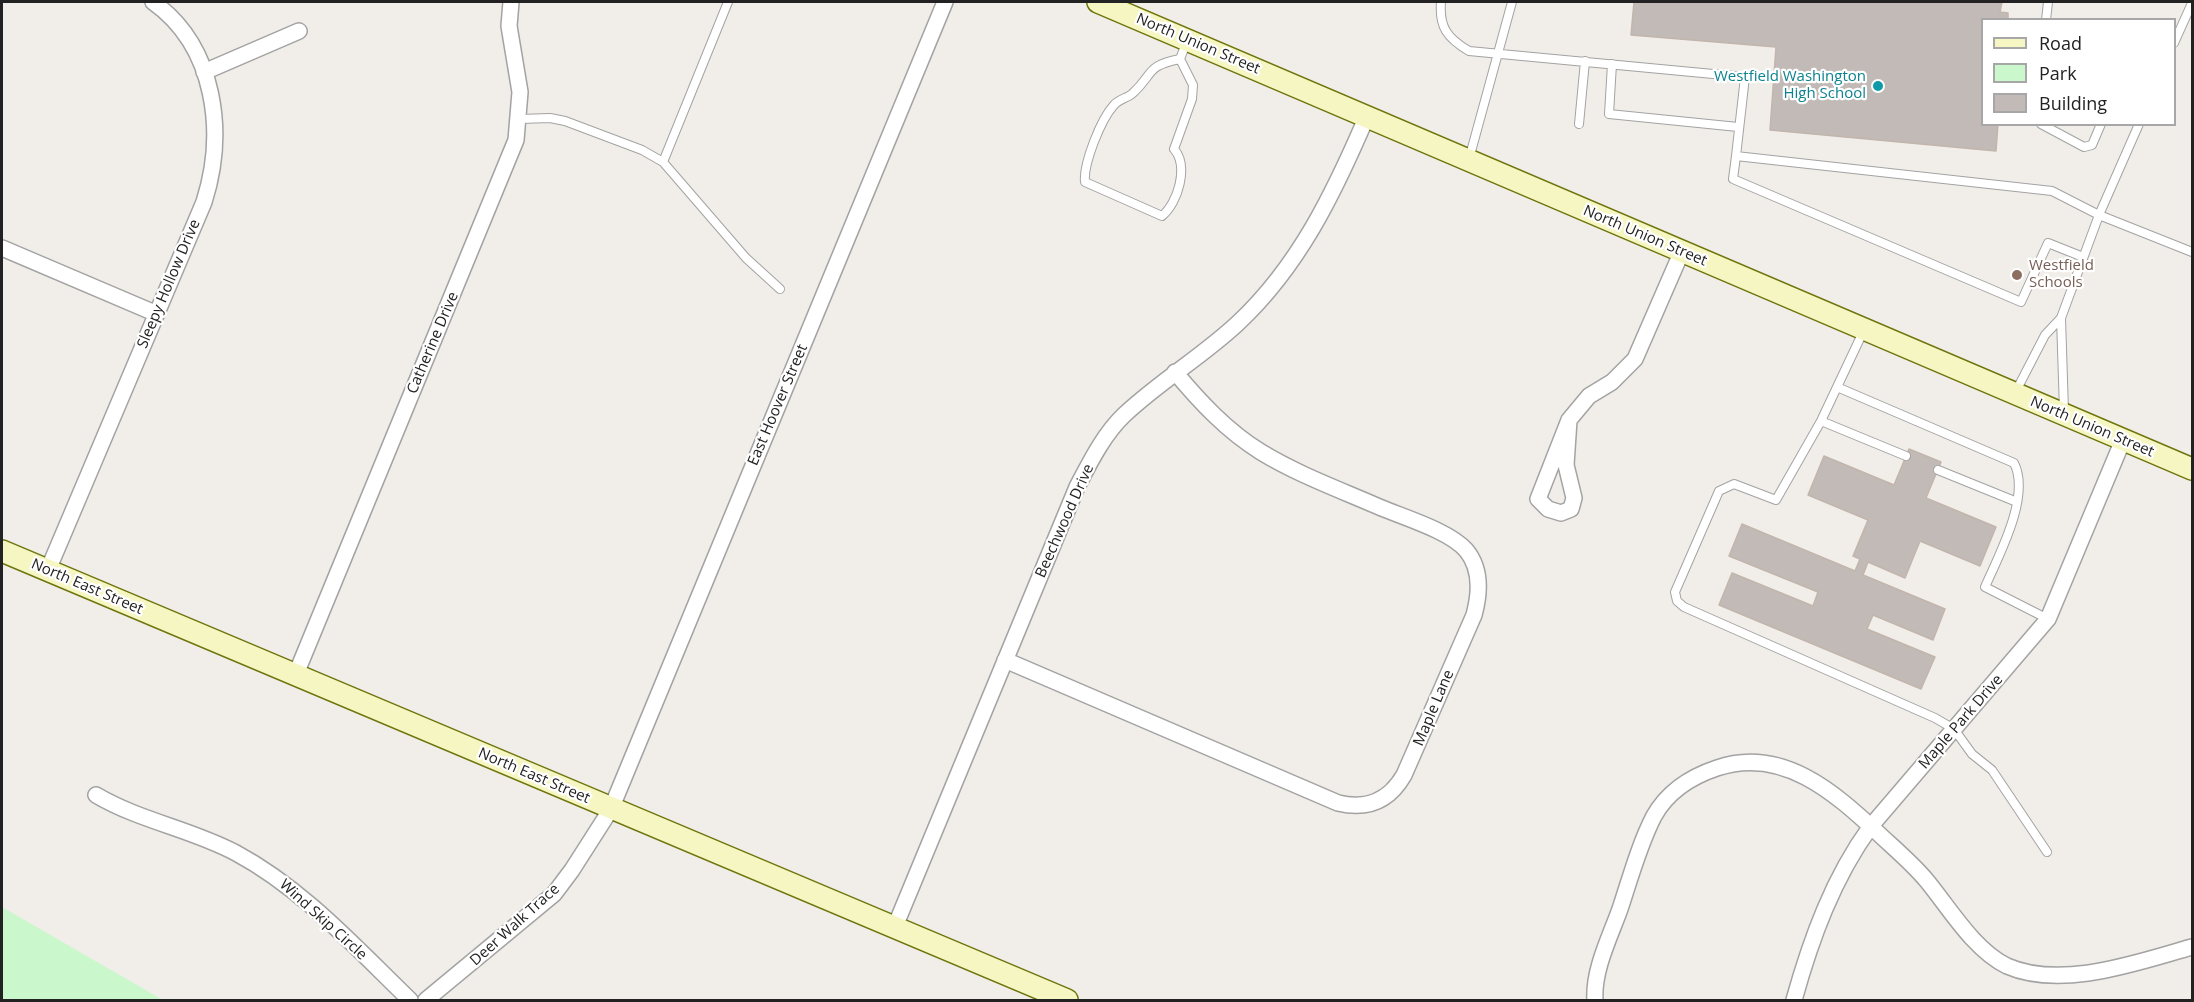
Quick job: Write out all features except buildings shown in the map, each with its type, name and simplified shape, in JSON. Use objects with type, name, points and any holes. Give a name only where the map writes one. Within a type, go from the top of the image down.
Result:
[{"type":"street","name":"Sleepy Hollow Drive","points":[[48,570],[204,202],[216,155],[214,106],[204,72],[191,45],[174,23],[153,2]]},
{"type":"street","name":"Catherine Drive","points":[[296,674],[506,166],[519,119],[520,92],[509,26],[511,2]]},
{"type":"street","name":"East Hoover Street","points":[[611,809],[945,2]]},
{"type":"street","name":"North Union Street","points":[[1098,2],[1184,49],[1367,116],[2193,469]]},
{"type":"street","points":[[204,72],[299,31]]},
{"type":"street","name":"Beechwood Drive","points":[[894,929],[1077,487],[1091,460],[1123,416],[1236,325],[1279,280],[1319,220],[1367,116]]},
{"type":"street","points":[[2,248],[157,314]]},
{"type":"street","points":[[1569,420],[1566,465],[1574,498],[1571,508],[1561,513],[1548,509],[1538,499],[1569,420],[1588,396],[1612,382],[1635,359],[1682,251]]},
{"type":"street","name":"Maple Lane","points":[[1005,660],[1338,804],[1351,806],[1377,802],[1388,797],[1404,775],[1474,615],[1479,587],[1473,562],[1465,549],[1442,534],[1310,477],[1261,452],[1231,430],[1200,402],[1175,372]]},
{"type":"street","name":"Maple Park Drive","points":[[1794,1000],[1807,954],[1844,868],[1871,826],[2048,620],[2123,440]]},
{"type":"street","name":"North East Street","points":[[2,551],[1067,1000]]},
{"type":"street","points":[[1595,1000],[1598,973],[1647,829],[1661,804],[1678,787],[1700,774],[1726,765],[1753,762],[1775,765],[1816,780],[1871,826],[1920,872],[1987,954],[2024,972],[2060,976],[2122,966],[2193,946]]},
{"type":"street","name":"Wind Skip Circle","points":[[96,795],[122,810],[205,840],[262,868],[290,886],[410,1000]]},
{"type":"street","name":"Deer Walk Trace","points":[[426,1000],[554,894],[573,870],[611,809]]},
{"type":"lane","points":[[663,162],[728,2]]},
{"type":"lane","points":[[1441,2],[1440,16],[1444,31],[1454,42],[1469,51],[1499,52],[1744,77],[1733,179],[2021,302],[2048,243],[2084,257]]},
{"type":"lane","points":[[1468,160],[1512,2]]},
{"type":"lane","points":[[2046,18],[2048,2]]},
{"type":"lane","points":[[2176,41],[2193,3]]},
{"type":"lane","points":[[1184,49],[1193,85],[1192,99],[1174,149],[1180,156],[1183,167],[1182,178],[1161,216],[1085,182],[1085,170],[1108,113],[1115,104],[1133,94],[1150,70],[1184,49]]},
{"type":"lane","points":[[1579,124],[1585,61]]},
{"type":"lane","points":[[1612,64],[1609,114],[1738,128]]},
{"type":"lane","points":[[519,119],[550,118],[565,121],[642,150],[663,162],[746,258],[780,289]]},
{"type":"lane","points":[[2045,126],[2084,147],[2092,145],[2100,126]]},
{"type":"lane","points":[[2014,394],[2045,335],[2061,318],[2099,214],[2138,126]]},
{"type":"lane","points":[[1736,156],[2052,191],[2099,214],[2193,252]]},
{"type":"lane","points":[[2061,318],[2065,414]]},
{"type":"lane","points":[[1864,330],[1821,422],[1776,500],[1734,484],[1719,491],[1675,592],[1677,601],[1684,607],[1935,718],[1954,729],[1972,754],[1992,770],[2047,852]]},
{"type":"lane","points":[[1838,387],[2014,462],[2020,483],[2013,520],[1986,587],[2048,620]]},
{"type":"lane","points":[[1821,422],[1906,456]]},
{"type":"lane","points":[[1938,470],[2017,502]]},
{"type":"green space","points":[[2,907],[163,1000],[2,1000]]},
{"type":"place","name":"Westfield Washington High School","points":[[1878,86]]},
{"type":"place","name":"Westfield Schools","points":[[2017,275]]}]
